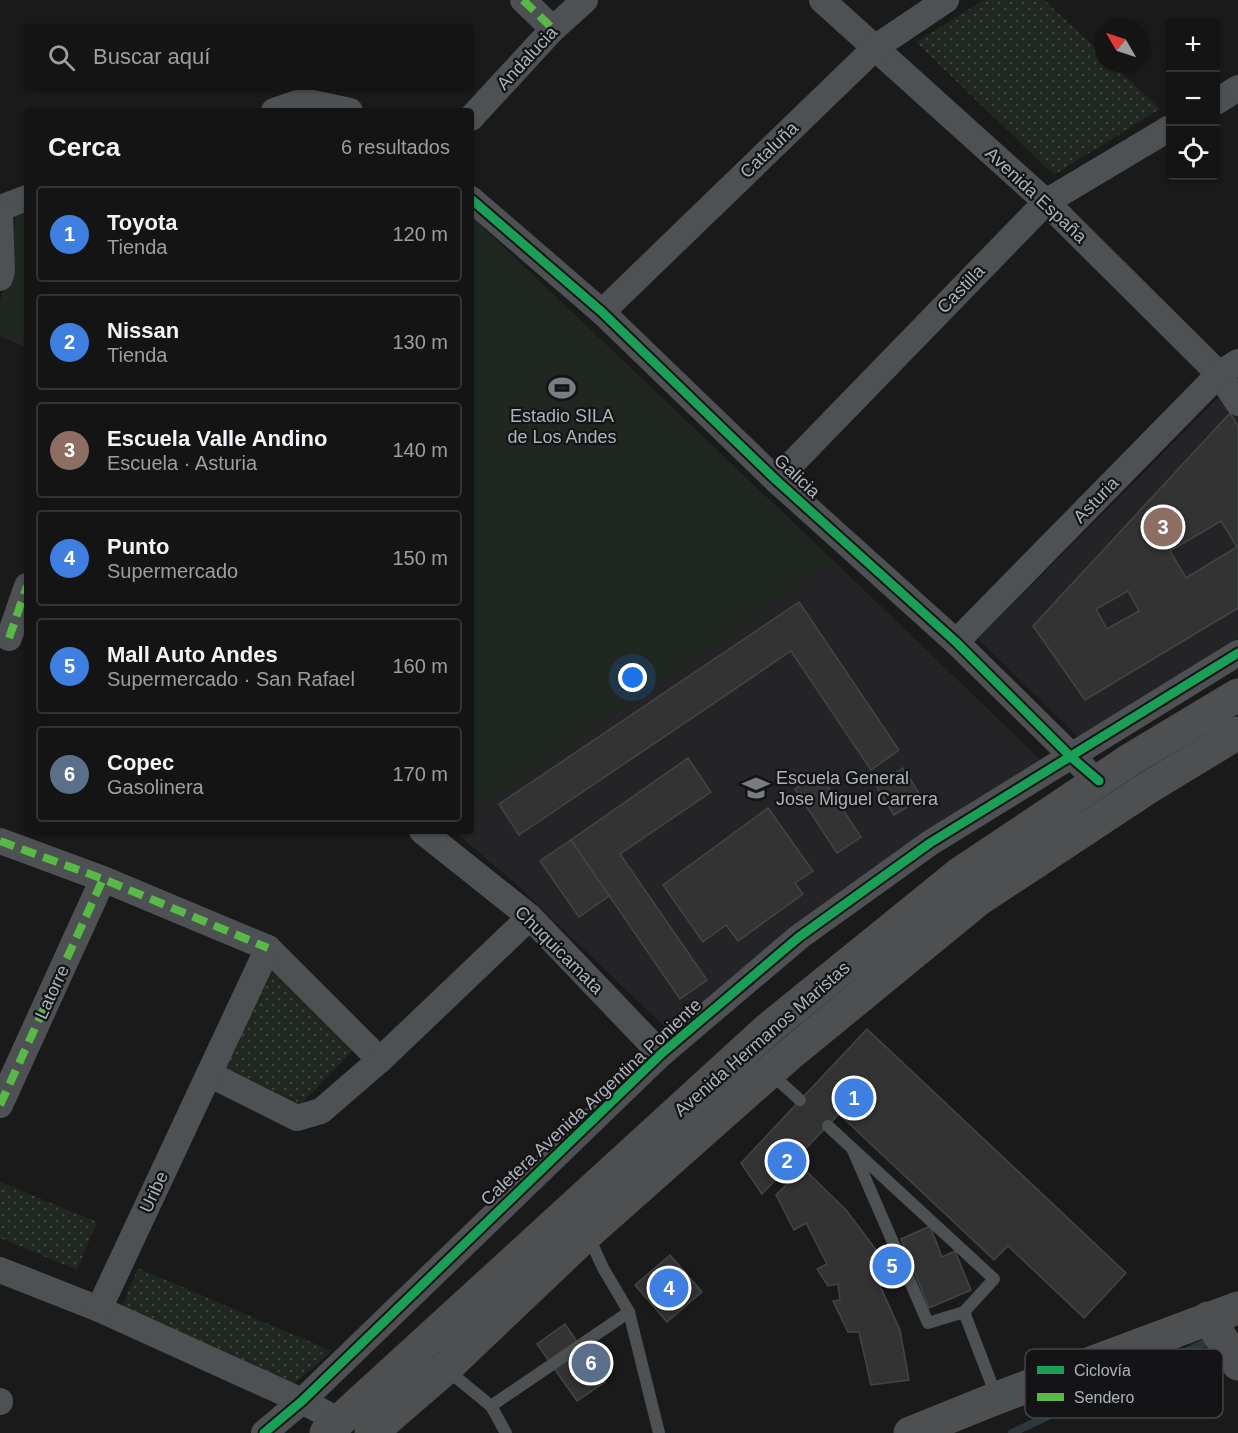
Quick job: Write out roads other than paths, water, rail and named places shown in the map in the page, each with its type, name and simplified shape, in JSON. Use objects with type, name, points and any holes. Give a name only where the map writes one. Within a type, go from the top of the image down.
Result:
[{"type":"main road","name":"Avenida Hermanos Maristas","points":[[342,1429],[768,1029],[959,874],[1099,781],[1238,694]]},
{"type":"main road","name":"Avenida Hermanos Maristas","points":[[371,1433],[445,1369],[587,1234],[790,1054],[978,900],[1146,789],[1238,733]]},
{"type":"main road","points":[[1127,1349],[1223,1313],[1238,1364]]},
{"type":"main road","points":[[910,1433],[1025,1387]]},
{"type":"street","points":[[523,0],[553,29]]},
{"type":"street","name":"Andalucia","points":[[474,115],[553,29],[585,0]]},
{"type":"street","name":"Avenida España","points":[[822,0],[1228,368],[1238,403]]},
{"type":"street","name":"Cataluña","points":[[602,312],[876,47],[946,0]]},
{"type":"street","points":[[1220,99],[1238,88]]},
{"type":"street","points":[[283,108],[303,101],[336,108]]},
{"type":"street","name":"Castilla","points":[[776,480],[1046,202],[1166,130]]},
{"type":"street","points":[[0,208],[24,199]]},
{"type":"street","name":"Galicia","points":[[474,202],[602,312],[776,480],[956,642],[1071,757],[1099,781]]},
{"type":"street","points":[[0,213],[2,272],[0,278]]},
{"type":"street","name":"Asturia","points":[[956,642],[1228,368]]},
{"type":"street","points":[[12,639],[24,597]]},
{"type":"street","name":"Caletera Avenida Argentina Poniente","points":[[264,1433],[302,1401],[661,1054],[800,937],[930,843],[1238,653]]},
{"type":"street","name":"Chuquicamata","points":[[426,834],[530,917],[661,1054]]},
{"type":"street","points":[[0,841],[104,879],[268,948],[380,1060]]},
{"type":"street","name":"Latorre","points":[[0,1105],[104,879]]},
{"type":"street","points":[[209,1074],[297,1118],[321,1111],[380,1060],[530,917]]},
{"type":"street","name":"Uribe","points":[[99,1309],[268,948]]},
{"type":"street","points":[[0,1270],[99,1309],[302,1401],[342,1429]]},
{"type":"lane","points":[[770,1072],[800,1100]]},
{"type":"lane","points":[[828,1126],[852,1148],[994,1279],[964,1312],[928,1323],[852,1148]]},
{"type":"lane","points":[[587,1234],[603,1268],[629,1311],[659,1433]]},
{"type":"lane","points":[[491,1406],[629,1311]]},
{"type":"lane","points":[[964,1312],[997,1398]]},
{"type":"lane","points":[[445,1369],[491,1406],[506,1433]]},
{"type":"waterway","points":[[1192,1349],[1213,1339]]},
{"type":"waterway","points":[[1012,1433],[1044,1418]]},
{"type":"place","name":"Estadio SILA de Los Andes","points":[[562,388]]},
{"type":"place","name":"Escuela Valle Andino","points":[[1163,527]]},
{"type":"place","name":"Escuela General Jose Miguel Carrera","points":[[756,788]]},
{"type":"place","name":"Toyota","points":[[854,1098]]},
{"type":"place","name":"Nissan","points":[[787,1161]]},
{"type":"place","name":"Mall Auto Andes","points":[[892,1266]]},
{"type":"place","name":"Punto","points":[[669,1288]]},
{"type":"place","name":"Copec","points":[[591,1363]]}]
